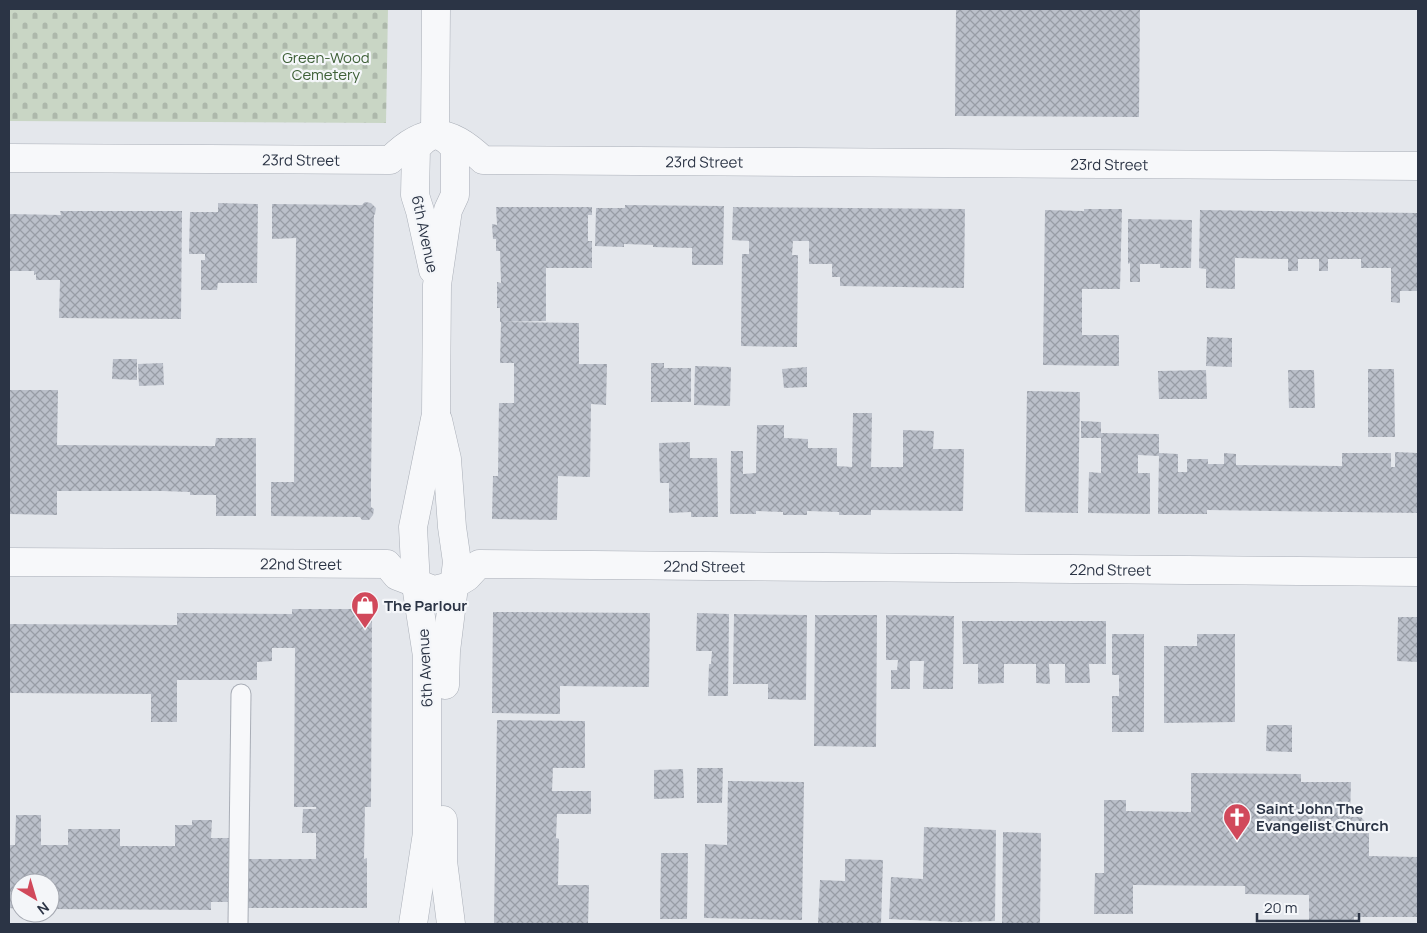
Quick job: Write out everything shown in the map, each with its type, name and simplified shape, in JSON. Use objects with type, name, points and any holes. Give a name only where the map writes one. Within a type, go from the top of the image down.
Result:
[{"type":"street","points":[[435,133],[436,9]]},
{"type":"street","name":"23rd Street","points":[[9,158],[390,160],[414,139],[435,133],[453,138],[483,160],[1418,166]]},
{"type":"street","name":"6th Avenue","points":[[414,924],[427,833],[427,656],[416,584],[413,527],[436,414],[436,285],[448,210],[455,195],[455,148],[447,140],[435,133],[416,148],[415,195],[436,285]]},
{"type":"street","name":"6th Avenue","points":[[436,414],[447,459],[452,528],[457,562],[446,651],[443,861],[451,924]]},
{"type":"street","name":"22nd Street","points":[[9,562],[387,564],[398,576],[434,590],[454,585],[479,564],[1418,572]]},
{"type":"lane","points":[[238,924],[241,694]]},
{"type":"green space","name":"Green-Wood Cemetery","points":[[9,9],[388,9],[386,123],[9,121]]},
{"type":"building","points":[[956,9],[1140,9],[1139,117],[955,116]]},
{"type":"building","points":[[365,202],[371,203],[376,208],[374,215],[371,483],[373,515],[369,520],[362,520],[360,517],[271,516],[271,482],[294,482],[296,238],[272,239],[272,204],[362,205]]},
{"type":"building","points":[[218,203],[258,204],[257,283],[218,283],[217,290],[201,290],[201,260],[205,260],[205,254],[189,254],[190,212],[218,212]]},
{"type":"building","points":[[625,205],[724,206],[723,265],[692,265],[692,248],[624,244],[624,247],[595,246],[596,208],[625,208]]},
{"type":"building","points":[[496,207],[592,207],[592,215],[588,215],[588,241],[592,241],[592,268],[546,268],[546,321],[500,322],[500,308],[497,308],[497,282],[501,283],[500,251],[496,251],[496,239],[493,239],[492,224],[497,225]]},
{"type":"building","points":[[733,207],[965,209],[964,288],[840,286],[840,277],[832,277],[832,264],[809,264],[809,241],[793,241],[792,255],[798,255],[797,347],[741,346],[742,254],[749,254],[749,241],[732,240]]},
{"type":"building","points":[[1084,209],[1122,209],[1120,289],[1082,289],[1082,335],[1119,335],[1119,366],[1043,365],[1045,210],[1084,211]]},
{"type":"building","points":[[1200,210],[1418,213],[1418,291],[1400,291],[1400,303],[1391,302],[1391,268],[1361,268],[1361,259],[1328,259],[1328,271],[1319,271],[1319,259],[1298,259],[1298,271],[1288,271],[1288,259],[1235,258],[1235,289],[1206,288],[1206,269],[1199,268]]},
{"type":"building","points":[[60,211],[182,211],[181,319],[59,318],[60,280],[36,280],[34,271],[9,271],[9,214],[61,215]]},
{"type":"building","points":[[1128,219],[1192,220],[1191,268],[1160,268],[1160,264],[1140,264],[1140,282],[1130,282]]},
{"type":"building","points":[[501,322],[579,323],[579,364],[607,364],[606,405],[591,404],[590,477],[558,476],[557,520],[492,519],[493,476],[498,476],[499,403],[514,403],[514,363],[500,363]]},
{"type":"building","points":[[1207,337],[1232,338],[1232,367],[1206,366]]},
{"type":"building","points":[[113,359],[137,359],[137,380],[112,379]]},
{"type":"building","points":[[163,363],[164,385],[139,386],[138,364]]},
{"type":"building","points":[[651,363],[664,363],[664,368],[691,368],[691,402],[651,402]]},
{"type":"building","points":[[695,366],[731,367],[730,406],[694,405]]},
{"type":"building","points":[[807,367],[807,387],[784,388],[782,369]]},
{"type":"building","points":[[1368,369],[1394,369],[1395,437],[1368,437]]},
{"type":"building","points":[[1206,370],[1207,399],[1159,399],[1158,371]]},
{"type":"building","points":[[1288,370],[1314,370],[1315,408],[1289,408]]},
{"type":"building","points":[[9,390],[58,390],[57,445],[215,446],[216,438],[256,438],[256,516],[216,516],[216,495],[190,495],[190,492],[163,491],[57,491],[57,515],[9,514]]},
{"type":"building","points":[[1027,391],[1080,392],[1078,513],[1025,512]]},
{"type":"building","points":[[853,413],[872,413],[871,467],[903,467],[903,430],[934,431],[933,449],[964,449],[963,511],[871,510],[871,515],[839,515],[839,512],[807,511],[807,515],[783,515],[783,512],[756,511],[756,514],[730,514],[731,451],[743,451],[743,474],[756,473],[757,425],[784,425],[784,438],[808,439],[808,448],[837,448],[837,466],[852,467]]},
{"type":"building","points":[[1081,421],[1101,422],[1101,433],[1159,434],[1159,453],[1178,454],[1178,472],[1187,472],[1187,459],[1208,459],[1208,464],[1224,464],[1224,453],[1236,454],[1236,465],[1342,466],[1342,453],[1391,453],[1391,467],[1395,467],[1395,452],[1418,453],[1418,513],[1207,510],[1207,514],[1158,514],[1159,456],[1138,455],[1138,473],[1150,473],[1150,514],[1088,513],[1089,472],[1101,473],[1101,438],[1081,438]]},
{"type":"building","points":[[690,442],[690,458],[717,458],[718,517],[691,517],[691,512],[669,513],[669,483],[660,483],[659,443]]},
{"type":"building","points":[[292,609],[372,609],[371,807],[365,807],[364,859],[367,858],[367,908],[245,908],[245,859],[316,859],[316,833],[302,833],[303,809],[316,809],[316,807],[294,807],[295,648],[272,648],[272,661],[257,662],[257,680],[177,680],[177,722],[151,722],[151,694],[9,693],[9,624],[177,625],[177,613],[292,614]]},
{"type":"building","points":[[493,612],[650,613],[649,687],[560,686],[560,714],[492,713]]},
{"type":"building","points":[[697,613],[729,614],[728,696],[708,696],[709,664],[711,664],[712,651],[696,651]]},
{"type":"building","points":[[734,614],[807,615],[806,700],[768,699],[768,684],[733,684]]},
{"type":"building","points":[[815,615],[877,615],[876,747],[814,746]]},
{"type":"building","points":[[886,615],[954,616],[953,689],[923,689],[924,661],[910,661],[910,689],[891,689],[891,670],[897,670],[898,660],[886,660]]},
{"type":"building","points":[[1398,617],[1418,617],[1418,662],[1397,661]]},
{"type":"building","points":[[962,621],[1106,621],[1106,664],[1089,664],[1090,683],[1065,683],[1065,664],[1049,664],[1050,684],[1036,683],[1036,664],[1004,664],[1004,683],[978,684],[978,664],[963,664]]},
{"type":"building","points":[[1112,634],[1144,634],[1144,732],[1112,732],[1112,696],[1119,696],[1119,675],[1112,675]]},
{"type":"building","points":[[1197,634],[1235,634],[1235,722],[1164,723],[1164,646],[1197,646]]},
{"type":"building","points":[[497,720],[585,721],[585,768],[553,768],[552,791],[591,791],[591,814],[557,814],[556,838],[559,839],[558,885],[589,885],[588,924],[494,924]]},
{"type":"building","points":[[1267,725],[1292,725],[1292,752],[1266,751]]},
{"type":"building","points":[[697,768],[723,768],[722,803],[697,803]]},
{"type":"building","points":[[683,769],[684,798],[654,799],[654,770]]},
{"type":"building","name":"Saint John The Evangelist Church","points":[[1191,773],[1301,774],[1301,782],[1351,782],[1350,817],[1361,817],[1369,826],[1369,856],[1418,857],[1418,917],[1354,917],[1354,921],[1309,920],[1309,895],[1245,894],[1245,886],[1133,885],[1133,914],[1094,914],[1095,873],[1104,873],[1104,800],[1126,800],[1126,811],[1191,812]]},
{"type":"building","points":[[728,781],[804,782],[802,920],[704,918],[705,844],[727,845]]},
{"type":"building","points":[[16,815],[41,815],[41,845],[68,845],[68,829],[120,829],[120,846],[175,846],[175,825],[192,825],[192,820],[212,820],[211,838],[229,838],[229,902],[211,902],[211,910],[60,909],[60,873],[10,873],[9,908],[9,845],[15,845]]},
{"type":"building","points":[[924,827],[996,830],[995,921],[957,922],[889,919],[891,877],[923,879]]},
{"type":"building","points":[[1003,832],[1041,833],[1040,924],[1002,924]]},
{"type":"building","points":[[661,853],[688,853],[687,919],[660,919]]},
{"type":"building","points":[[845,859],[883,860],[881,924],[818,924],[820,880],[845,881]]},
{"type":"place","name":"The Parlour","points":[[365,629]]},
{"type":"place","name":"Saint John The Evangelist Church","points":[[1237,841]]}]
